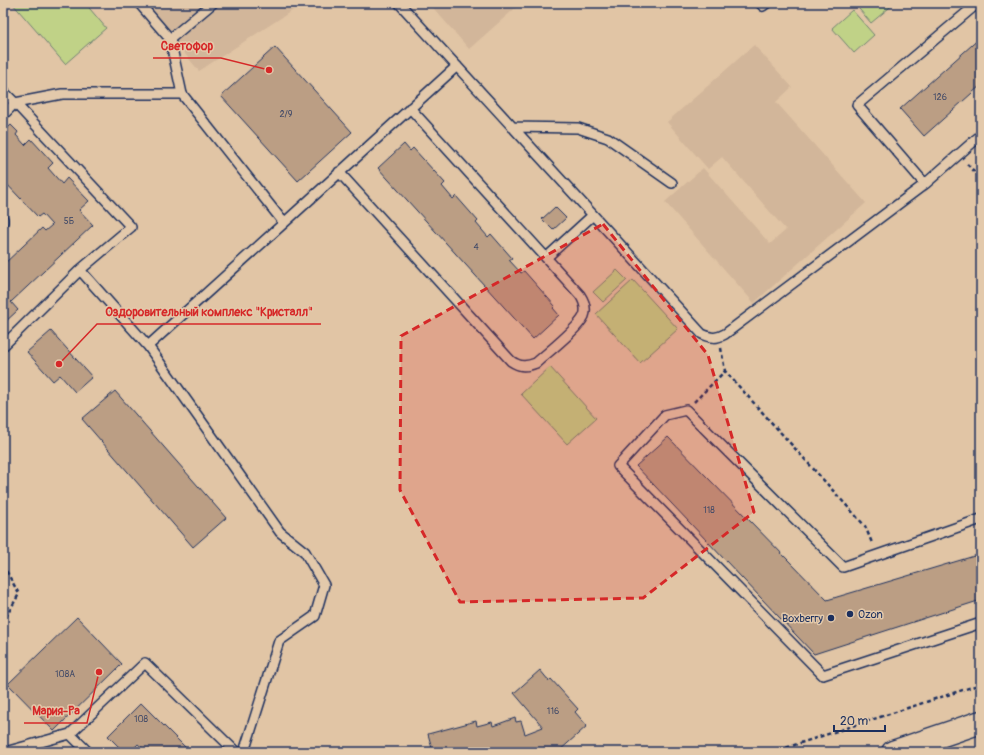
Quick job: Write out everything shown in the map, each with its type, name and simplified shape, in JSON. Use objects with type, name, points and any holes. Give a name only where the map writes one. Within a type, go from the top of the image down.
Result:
[{"type":"street","points":[[893,752],[981,722]]},
{"type":"lane","points":[[139,3],[170,39],[182,94],[284,223]]},
{"type":"lane","points":[[170,39],[213,3]]},
{"type":"lane","points":[[399,3],[702,334],[711,338],[719,338],[925,184],[981,135]]},
{"type":"lane","points":[[760,3],[763,6],[767,3]]},
{"type":"lane","points":[[925,184],[857,105],[978,3]]},
{"type":"lane","points":[[148,346],[456,66]]},
{"type":"lane","points":[[3,91],[131,227],[80,270],[3,346]]},
{"type":"lane","points":[[3,115],[15,103],[62,94],[182,94]]},
{"type":"lane","points":[[339,172],[511,361],[519,366],[528,366],[536,363],[579,324],[584,315],[585,303],[580,295],[410,108]]},
{"type":"lane","points":[[512,127],[571,127],[608,138],[672,183]]},
{"type":"lane","points":[[546,258],[593,215]]},
{"type":"lane","points":[[80,270],[148,346],[280,532],[305,552],[324,585],[314,616],[279,641],[244,752]]},
{"type":"lane","points":[[981,519],[843,567],[686,410],[665,415],[618,466],[824,676],[981,623]]},
{"type":"lane","points":[[5,752],[70,734],[145,663],[236,752]]},
{"type":"lane","points":[[70,734],[88,752]]},
{"type":"path","points":[[958,154],[981,178]]},
{"type":"path","points":[[719,338],[725,371],[866,526],[876,555]]},
{"type":"path","points":[[686,410],[725,371]]},
{"type":"path","points":[[3,564],[19,594],[3,622]]},
{"type":"path","points":[[773,752],[981,684]]},
{"type":"highlighted area","points":[[603,224],[708,355],[754,512],[643,598],[460,602],[400,490],[401,336]]},
{"type":"shaded area","points":[[143,3],[304,3],[199,71]]},
{"type":"shaded area","points":[[429,3],[521,3],[469,49]]},
{"type":"shaded area","points":[[754,45],[792,87],[776,102],[866,203],[754,303],[665,202],[703,168],[770,244],[786,230],[722,157],[708,169],[667,122]]},
{"type":"green space","points":[[12,3],[85,3],[106,28],[65,64]]},
{"type":"green space","points":[[854,3],[895,3],[871,23]]},
{"type":"green space","points":[[852,10],[874,35],[854,53],[832,28]]},
{"type":"green space","points":[[617,270],[627,280],[603,302],[593,292]]},
{"type":"green space","points":[[633,280],[678,329],[640,363],[596,314]]},
{"type":"green space","points":[[550,367],[596,418],[567,444],[521,394]]},
{"type":"building","points":[[981,37],[981,85],[924,136],[900,109]]},
{"type":"building","points":[[275,47],[352,132],[298,181],[221,96]]},
{"type":"building","points":[[11,125],[18,132],[16,135],[25,145],[31,139],[53,163],[48,168],[62,184],[67,178],[89,201],[79,210],[93,225],[11,302],[18,310],[3,324],[3,265],[42,228],[45,231],[52,225],[42,214],[38,217],[3,180],[3,132]]},
{"type":"building","points":[[404,144],[410,151],[413,148],[445,183],[442,186],[453,199],[456,196],[478,221],[476,223],[488,237],[491,234],[512,258],[509,260],[521,273],[524,271],[555,306],[553,308],[559,315],[533,339],[378,168]]},
{"type":"building","points":[[555,207],[566,218],[553,230],[542,219]]},
{"type":"building","points":[[51,331],[92,377],[75,392],[60,375],[53,381],[27,352]]},
{"type":"building","points":[[115,391],[226,518],[193,547],[82,419]]},
{"type":"building","points":[[668,437],[827,600],[981,554],[981,600],[814,654],[636,466]]},
{"type":"building","points":[[77,617],[122,664],[54,731],[8,684]]},
{"type":"building","points":[[540,670],[549,681],[551,679],[578,709],[575,712],[587,726],[558,752],[433,752],[428,734],[476,721],[477,726],[492,722],[493,726],[515,718],[516,722],[521,721],[525,734],[543,727],[514,693]]},
{"type":"building","points":[[141,703],[190,752],[147,752],[138,744],[130,752],[124,752],[108,736]]},
{"type":"place","name":"Светофор","points":[[269,70]]},
{"type":"place","name":"Оздоровительный комплекс \"Кристалл\"","points":[[59,364]]},
{"type":"place","name":"Ozon","points":[[850,614]]},
{"type":"place","name":"Boxberry","points":[[831,618]]},
{"type":"place","name":"Мария-Ра","points":[[99,672]]}]
